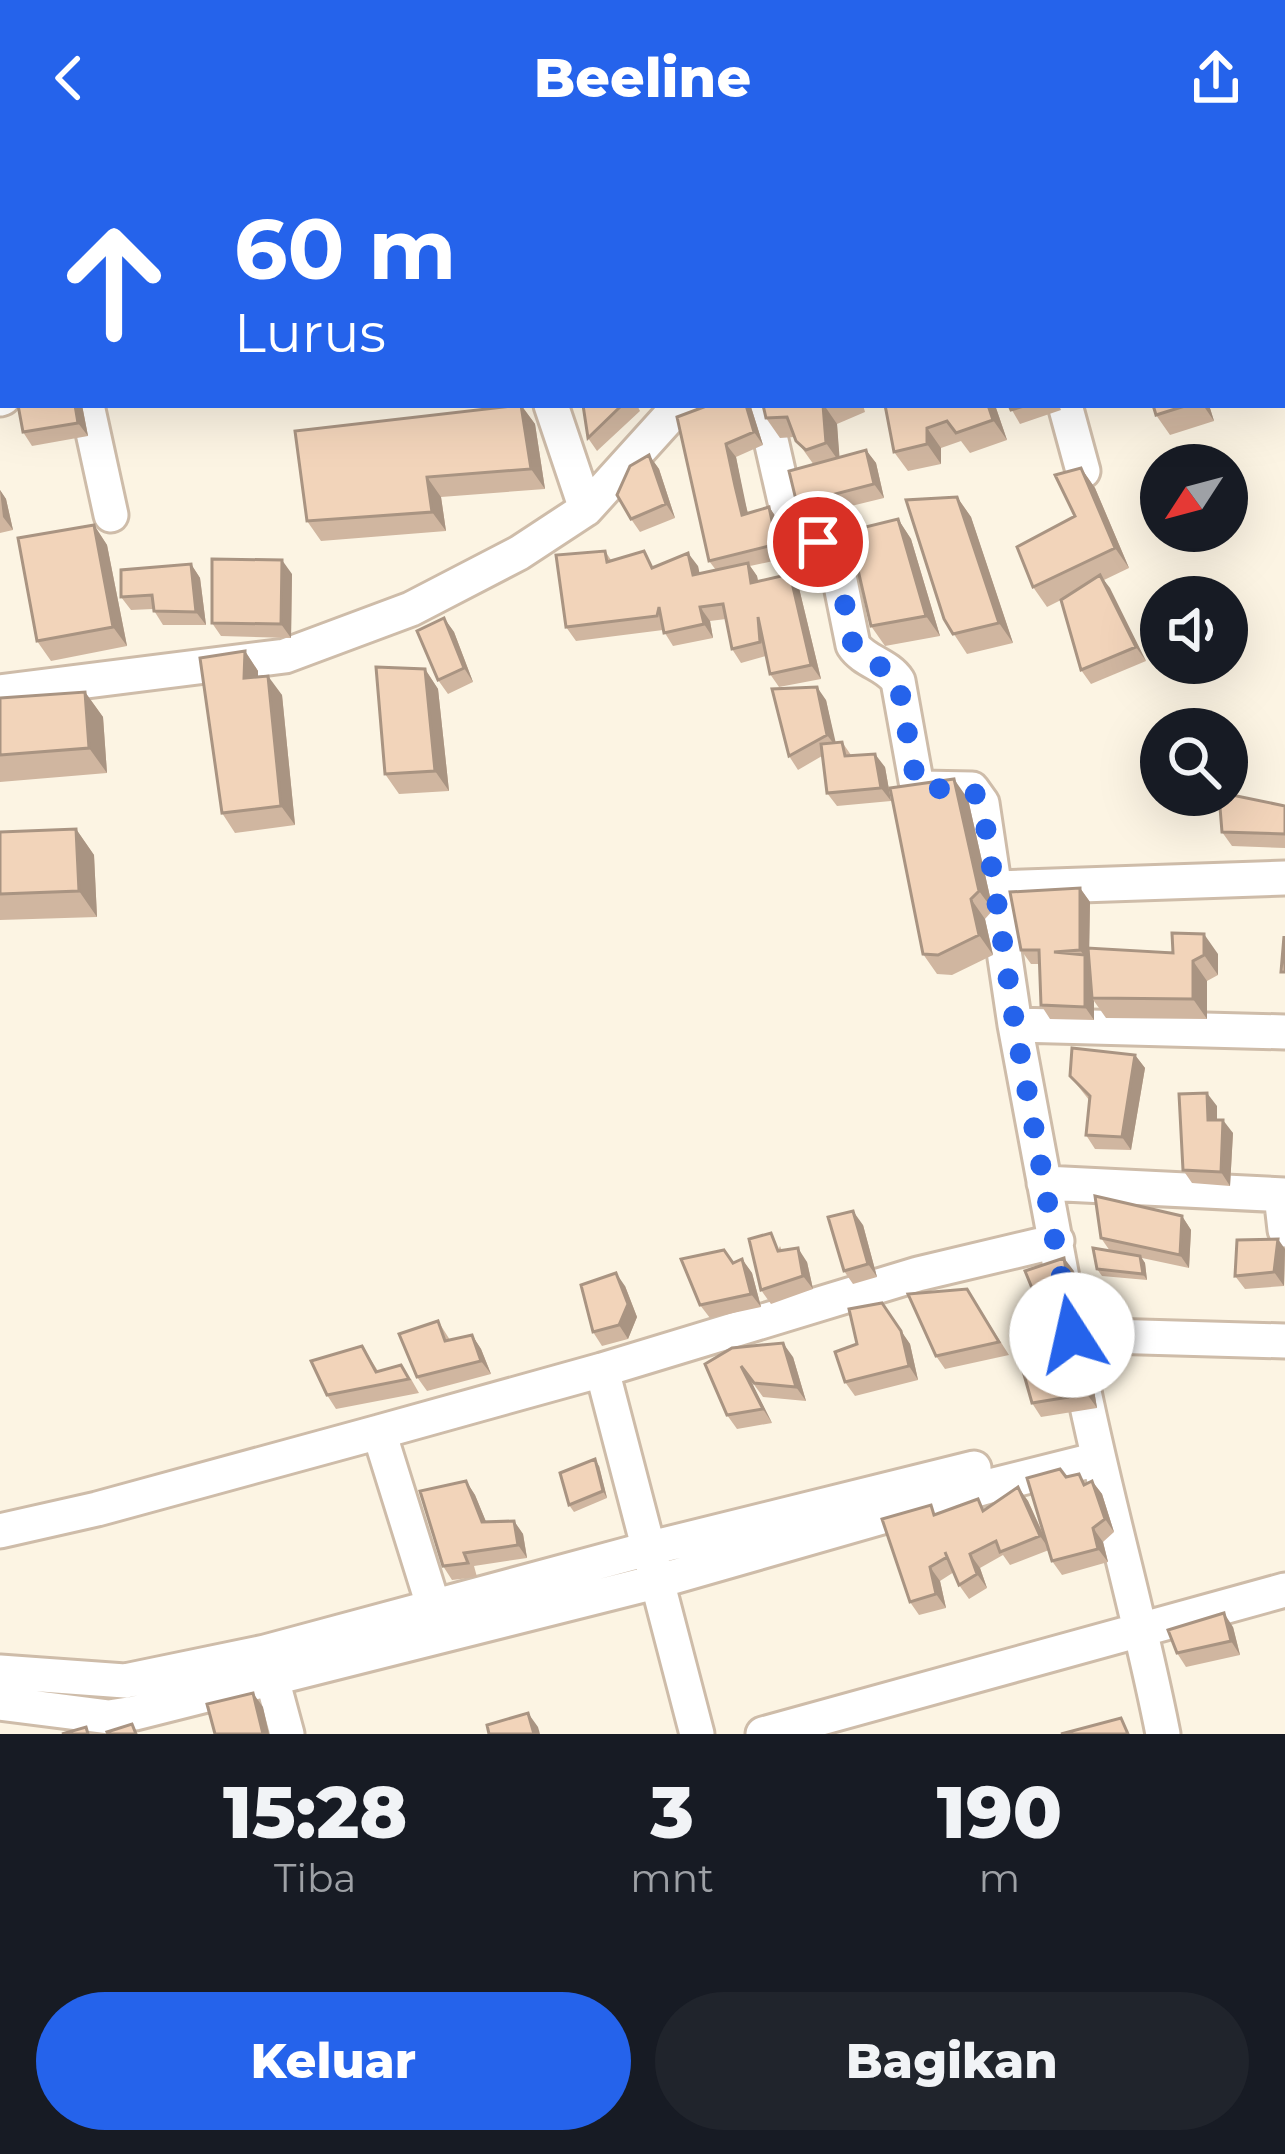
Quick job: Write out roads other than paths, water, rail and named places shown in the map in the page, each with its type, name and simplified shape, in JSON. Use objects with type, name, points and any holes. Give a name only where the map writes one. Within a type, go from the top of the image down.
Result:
[{"type":"street","points":[[88,408],[110,515]]},
{"type":"street","points":[[551,408],[586,509]]},
{"type":"street","points":[[0,692],[285,656],[411,609],[519,553],[586,509],[677,408]]},
{"type":"street","points":[[764,408],[794,541],[833,546],[853,645],[898,681],[916,781],[922,788],[972,790],[980,796],[1015,1025],[1072,1335],[1095,1449],[1142,1628],[1162,1734]]},
{"type":"street","points":[[1067,408],[1083,470]]},
{"type":"street","points":[[997,888],[1285,878]]},
{"type":"street","points":[[1015,1025],[1285,1032]]},
{"type":"street","points":[[1045,1183],[1283,1195],[1285,1230]]},
{"type":"street","points":[[0,1531],[97,1509],[602,1370],[918,1274],[1057,1241]]},
{"type":"street","points":[[1072,1335],[1285,1341]]},
{"type":"street","points":[[602,1370],[697,1734]]},
{"type":"street","points":[[379,1432],[433,1605]]},
{"type":"street","points":[[0,1672],[130,1697],[269,1665],[1095,1449]]},
{"type":"street","points":[[269,1665],[433,1605],[655,1564]]},
{"type":"street","points":[[763,1734],[1285,1591]]},
{"type":"street","points":[[269,1665],[287,1734]]},
{"type":"street","points":[[0,1703],[109,1717],[130,1697]]}]
